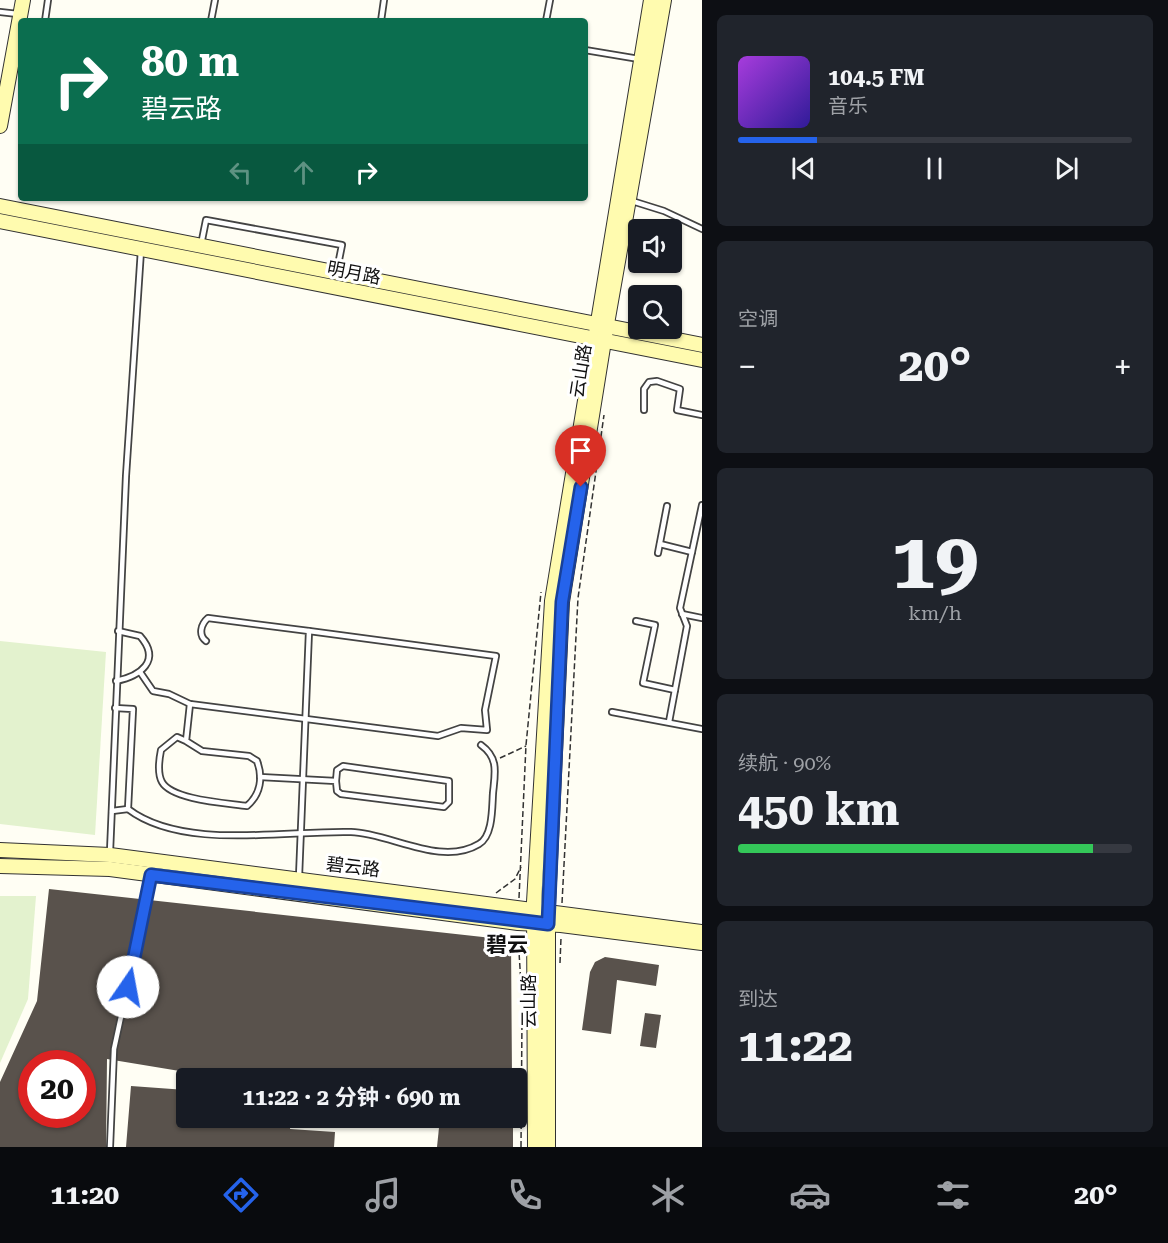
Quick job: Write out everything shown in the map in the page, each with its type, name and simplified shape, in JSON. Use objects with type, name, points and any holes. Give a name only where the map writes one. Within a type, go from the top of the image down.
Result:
[{"type":"street","points":[[20,18],[24,0]]},
{"type":"street","name":"云山路","points":[[602,325],[651,0]]},
{"type":"street","name":"云山路","points":[[535,1147],[533,924],[552,601],[598,340],[630,200],[664,0]]},
{"type":"street","points":[[0,126],[18,31]]},
{"type":"street","name":"明月路","points":[[0,206],[702,345]]},
{"type":"street","name":"明月路","points":[[0,221],[702,360]]},
{"type":"street","name":"云山路","points":[[548,1147],[562,602],[598,340]]},
{"type":"street","name":"碧云路","points":[[0,850],[110,855],[534,909],[554,919],[702,943]]},
{"type":"street","name":"碧云路","points":[[0,866],[110,869],[533,924],[554,919],[702,932]]},
{"type":"lane","points":[[45,18],[48,0]]},
{"type":"lane","points":[[212,18],[215,0]]},
{"type":"lane","points":[[381,18],[384,0]]},
{"type":"lane","points":[[547,18],[550,0]]},
{"type":"lane","points":[[0,12],[21,15]]},
{"type":"lane","points":[[588,51],[641,60]]},
{"type":"lane","points":[[630,200],[664,211],[702,229]]},
{"type":"lane","points":[[201,246],[206,220],[342,245],[336,273]]},
{"type":"lane","points":[[110,855],[118,631],[141,249]]},
{"type":"lane","points":[[644,410],[644,389],[649,382],[657,381],[680,389],[677,410],[702,415]]},
{"type":"lane","points":[[669,722],[687,626],[680,608],[702,505]]},
{"type":"lane","points":[[658,553],[667,507]]},
{"type":"lane","points":[[695,539],[702,540]]},
{"type":"lane","points":[[660,544],[692,552]]},
{"type":"lane","points":[[682,614],[702,618]]},
{"type":"lane","points":[[140,672],[153,691],[170,694],[190,704],[438,736],[461,728],[487,730],[484,710],[496,656],[208,618],[203,622],[201,632],[206,642]]},
{"type":"lane","points":[[636,621],[655,625],[643,683],[675,690]]},
{"type":"lane","points":[[116,681],[144,670],[148,658],[145,642],[133,633],[118,631]]},
{"type":"lane","points":[[299,880],[309,631]]},
{"type":"lane","points":[[186,741],[190,704]]},
{"type":"lane","points":[[115,708],[133,709],[128,809]]},
{"type":"lane","points":[[612,712],[702,729]]},
{"type":"lane","points":[[177,737],[186,741],[201,751],[249,756],[257,761],[260,777],[255,800],[247,806],[172,792],[160,780],[161,750],[177,737]]},
{"type":"lane","points":[[112,810],[128,809],[158,824],[214,834],[351,832],[385,837],[426,849],[465,850],[481,843],[488,831],[495,762],[493,755],[481,745]]},
{"type":"lane","points":[[343,766],[449,781],[451,786],[449,802],[444,807],[341,794],[337,791],[336,781],[337,770],[343,766]]},
{"type":"lane","points":[[260,777],[303,777],[336,781]]},
{"type":"lane","points":[[110,1147],[114,1049],[151,875]]},
{"type":"path","points":[[560,968],[554,919],[578,598],[605,411]]},
{"type":"path","points":[[495,762],[505,754],[526,746]]},
{"type":"path","points":[[490,896],[504,889],[515,879],[522,865]]},
{"type":"green space","points":[[0,641],[106,652],[95,835],[0,824]]},
{"type":"green space","points":[[0,896],[36,896],[28,999],[0,1063]]},
{"type":"building","points":[[49,889],[511,940],[512,1068],[176,1068],[176,1070],[107,1059],[106,1147],[0,1147],[0,1082],[37,1001]]},
{"type":"building","points":[[605,957],[659,965],[656,986],[617,980],[611,1034],[582,1030],[590,972],[595,962]]},
{"type":"building","points":[[645,1013],[661,1015],[656,1048],[640,1046]]},
{"type":"building","points":[[131,1086],[176,1089],[176,1128],[290,1128],[335,1132],[334,1147],[126,1147]]},
{"type":"building","points":[[439,1128],[513,1128],[513,1147],[437,1147]]},
{"type":"district","name":"碧云","points":[[507,945]]},
{"type":"route","points":[[128,987],[151,875],[518,923],[548,924],[562,602],[581,487]]}]
